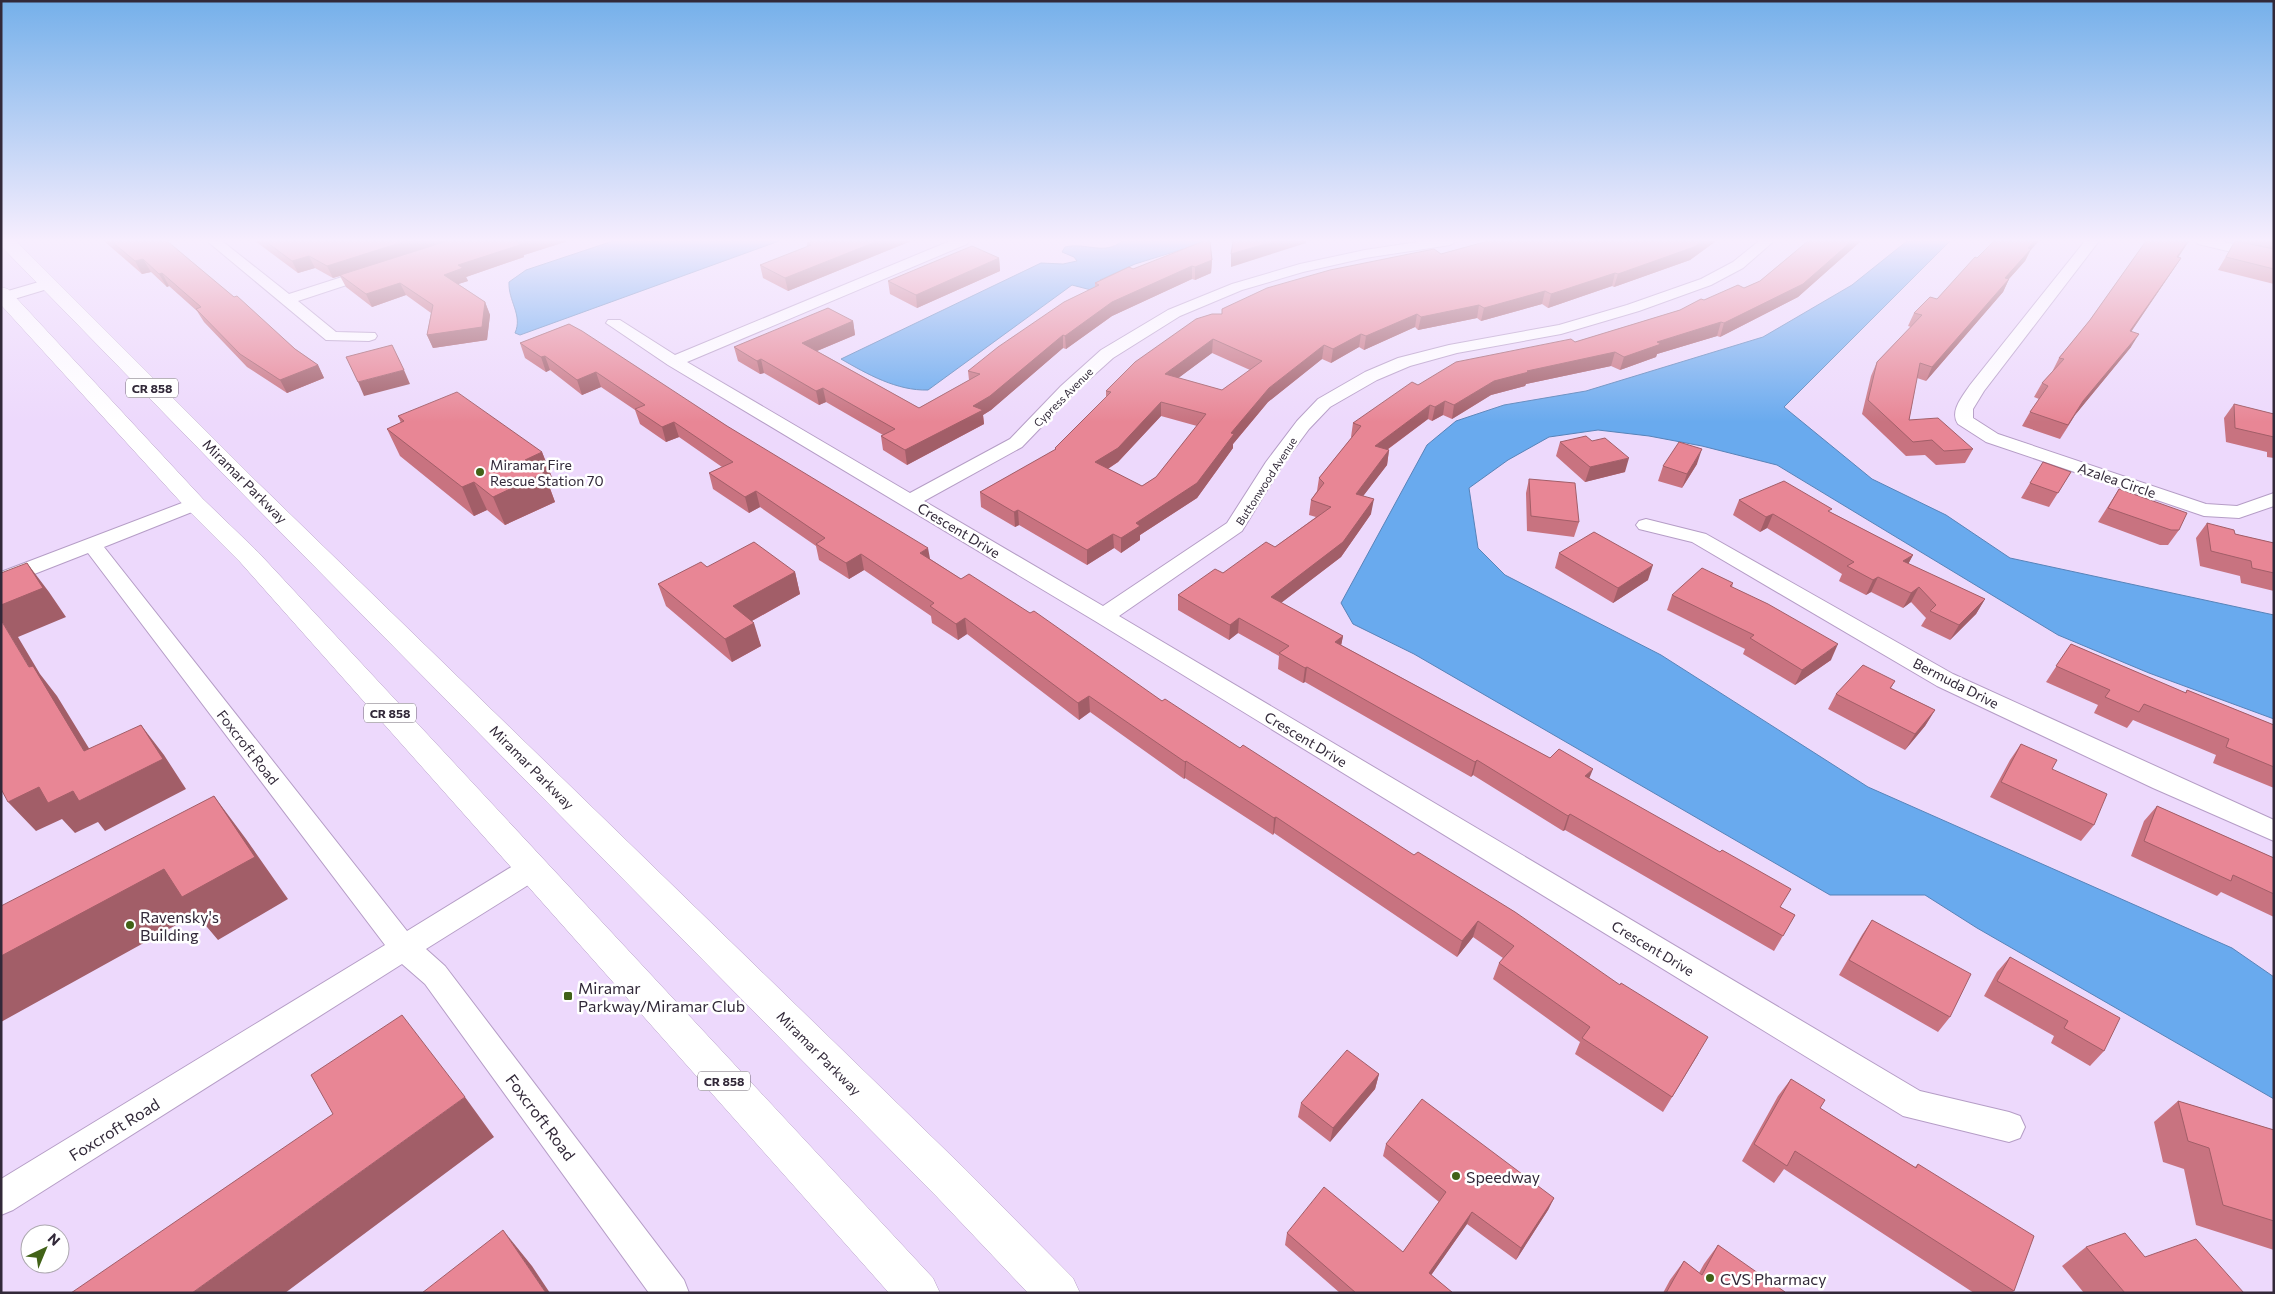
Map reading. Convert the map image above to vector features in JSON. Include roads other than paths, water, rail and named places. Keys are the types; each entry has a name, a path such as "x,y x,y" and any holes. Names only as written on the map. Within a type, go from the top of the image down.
{"main road":[{"name":"CR 858","path":"7,301 195,504 249,557 918,1293"},
{"name":"Miramar Parkway","path":"66,301 247,485 944,1176 1058,1293"}],"street":[{"path":"289,301 332,337 369,336"},
{"path":"674,361 817,301"},
{"name":"Cypress Avenue","path":"909,501 1016,443 1067,390 1107,354 1174,313 1202,301"},
{"name":"Buttonwood Avenue","path":"1103,616 1235,527 1275,462 1303,425 1324,403 1371,376 1404,362 1454,348 1561,329 1652,301"},
{"name":"Azalea Circle","path":"2045,301 1976,390 1964,409 1964,420 1992,438 2204,510 2239,512 2274,500"},
{"name":"Crescent Drive","path":"614,323 674,361 1103,616 1914,1105 2009,1127"},
{"path":"1,580 195,504"},
{"name":"Bermuda Drive","path":"1646,525 1699,538 1945,680 2274,831"},
{"name":"Foxcroft Road","path":"92,545 404,948 435,975 671,1293"},
{"name":"Foxcroft Road","path":"1,1198 531,869"}],"water":[{"path":"513,301 613,301 520,335 515,333 517,326"},
{"path":"961,301 1050,301 928,390 916,390 894,385 872,376 841,359"},
{"path":"1824,301 1890,301 1784,407 1872,479 1946,515 2010,558 2274,615 2274,719 2149,673 2058,635 1777,465 1702,446 1649,436 1598,430 1549,437 1508,460 1469,488 1478,548 1505,575 1661,655 1868,787 2232,948 2274,977 2274,1099 1977,928 1925,895 1830,895 1414,654 1353,624 1341,603 1427,445 1456,421 1504,405 1586,391 1763,337"}],"place":[{"name":"Miramar Fire Rescue Station 70","path":"480,472"},
{"name":"Ravensky's Building","path":"130,925"},
{"name":"Miramar Parkway/Miramar Club","path":"568,996"},
{"name":"Speedway","path":"1456,1176"},
{"name":"CVS Pharmacy","path":"1710,1278"}]}
